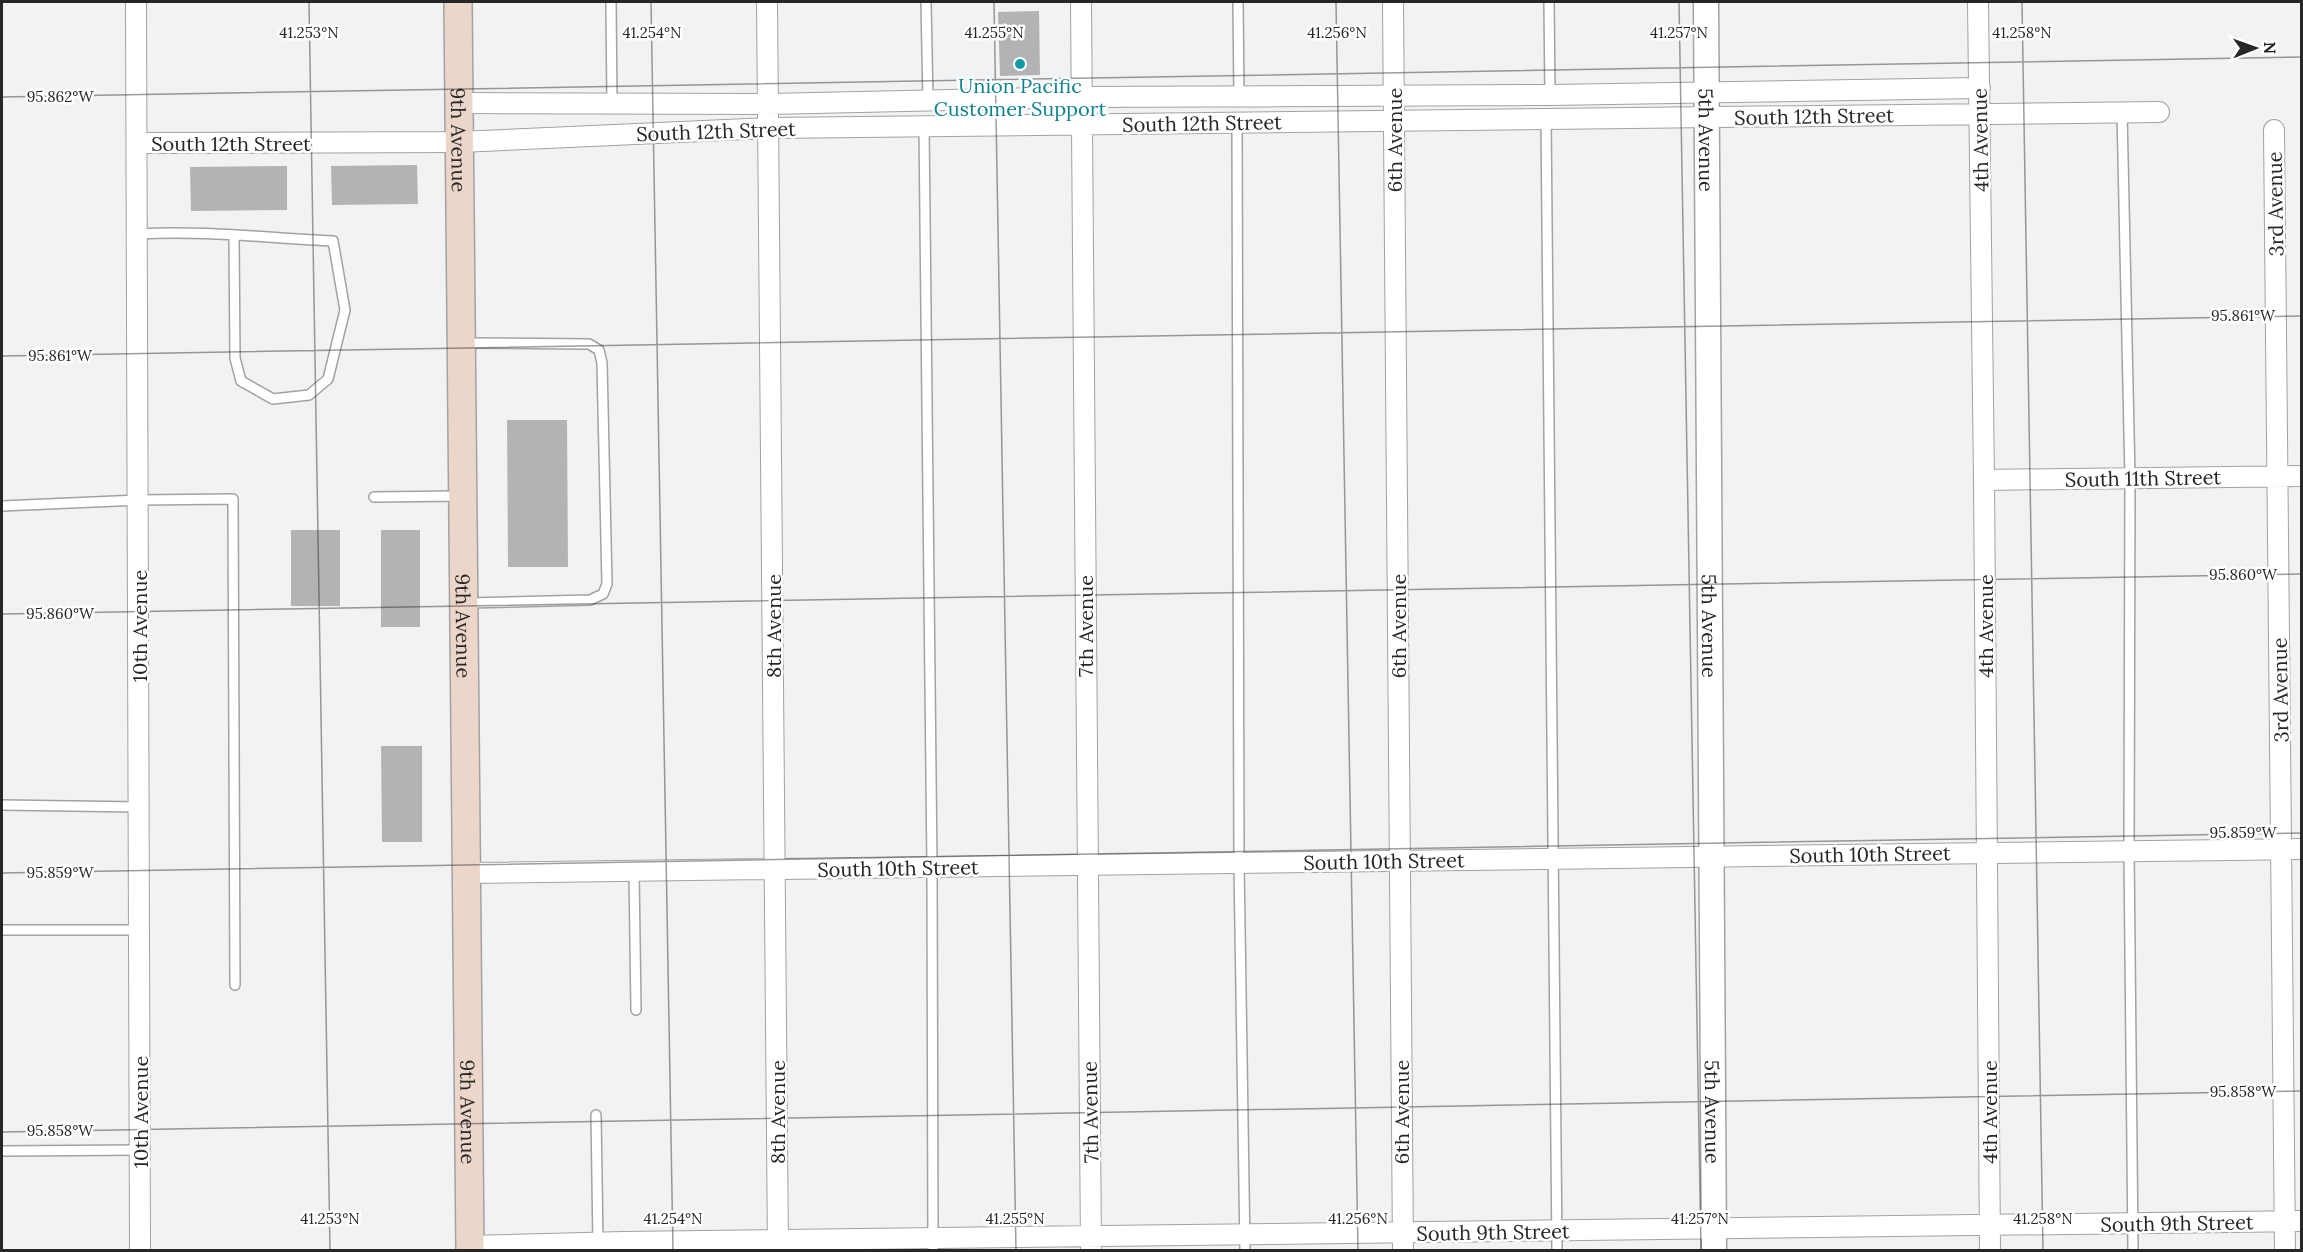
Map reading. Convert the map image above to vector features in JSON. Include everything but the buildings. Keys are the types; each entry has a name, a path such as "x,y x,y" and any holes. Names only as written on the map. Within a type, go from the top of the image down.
{"main road":[{"name":"9th Avenue","path":"458,2 470,1248"}],"street":[{"name":"10th Avenue","path":"136,2 140,1251"},
{"name":"8th Avenue","path":"767,2 770,128 778,1246"},
{"name":"7th Avenue","path":"1081,2 1091,1244"},
{"name":"6th Avenue","path":"1393,2 1403,1242"},
{"name":"5th Avenue","path":"1706,2 1714,1239"},
{"name":"4th Avenue","path":"1978,2 1990,1251"},
{"name":"South 12th Street","path":"1550,95 1980,88"},
{"path":"458,103 768,104 1239,96 1550,95"},
{"name":"South 12th Street","path":"137,143 460,142 770,128 2159,112"},
{"name":"3rd Avenue","path":"2274,130 2282,849 2293,1221 2285,1251"},
{"name":"South 11th Street","path":"1984,480 2301,476"},
{"name":"South 10th Street","path":"466,873 2301,849"},
{"name":"South 9th Street","path":"470,1248 598,1243 622,1246 778,1246 1714,1239 1989,1225 2293,1221"}],"lane":[{"path":"611,2 612,104"},
{"path":"926,2 928,100"},
{"path":"1238,2 1239,96"},
{"path":"1549,2 1550,95"},
{"path":"2122,112 2130,478 2129,851 2133,1251"},
{"path":"1546,119 1557,1241"},
{"path":"1238,123 1239,863 1245,1243"},
{"path":"924,126 932,867 933,1245"},
{"path":"138,234 167,232 333,241 345,310 328,380 309,395 273,399 241,381 235,358 234,236"},
{"path":"462,342 589,344 599,350 602,363 607,584 603,594 590,600 464,603"},
{"path":"374,497 463,496"},
{"path":"2,506 139,500 233,499 235,985"},
{"path":"2,806 139,807"},
{"path":"634,871 636,1010"},
{"path":"2,930 139,930"},
{"path":"596,1115 598,1243"},
{"path":"2,1151 140,1150"}],"place":[{"name":"Union Pacific Customer Support","path":"1020,64"}]}
